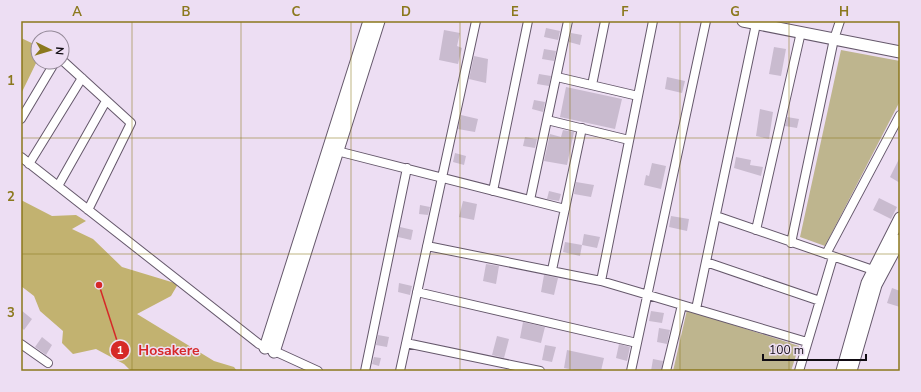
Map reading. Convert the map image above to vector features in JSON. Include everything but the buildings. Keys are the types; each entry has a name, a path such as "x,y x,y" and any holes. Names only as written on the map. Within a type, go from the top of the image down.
{"street":[{"path":"269,350 333,150 370,21"},
{"path":"333,150 379,21"},
{"path":"400,371 476,21"},
{"path":"493,191 528,21"},
{"path":"530,200 568,21"},
{"path":"592,85 605,21"},
{"path":"601,281 653,21"},
{"path":"632,371 706,21"},
{"path":"743,21 900,52"},
{"path":"791,242 834,39 840,21"},
{"path":"696,309 756,24"},
{"path":"756,230 801,32"},
{"path":"70,67 131,123 88,210"},
{"path":"21,119 50,70"},
{"path":"556,77 638,96"},
{"path":"29,164 82,78"},
{"path":"58,186 106,101"},
{"path":"799,371 820,301 829,256 900,115"},
{"path":"547,120 629,140"},
{"path":"552,270 582,128"},
{"path":"333,150 565,209"},
{"path":"21,157 269,350 318,371"},
{"path":"365,371 407,168"},
{"path":"716,216 873,270"},
{"path":"842,371 856,315 867,283 900,218"},
{"path":"851,371 876,285 896,257 900,240"},
{"path":"427,246 601,281 807,342"},
{"path":"706,262 820,301"},
{"path":"417,292 637,343"},
{"path":"666,371 682,305"},
{"path":"406,343 540,371"},
{"path":"21,344 48,363"}],"shaded area":[{"path":"21,38 30,42 30,70 33,70 21,94"},
{"path":"841,50 900,61 900,101 825,246 800,237"},
{"path":"21,200 52,216 76,215 86,221 72,229 93,239 122,267 178,284 171,296 137,314 214,361 234,367 237,371 131,371 124,364 96,349 73,354 62,343 63,331 40,311 34,296 21,286"},
{"path":"687,310 799,346 791,371 673,371"}],"place":[{"name":"Hosakere","path":"99,285"}]}
